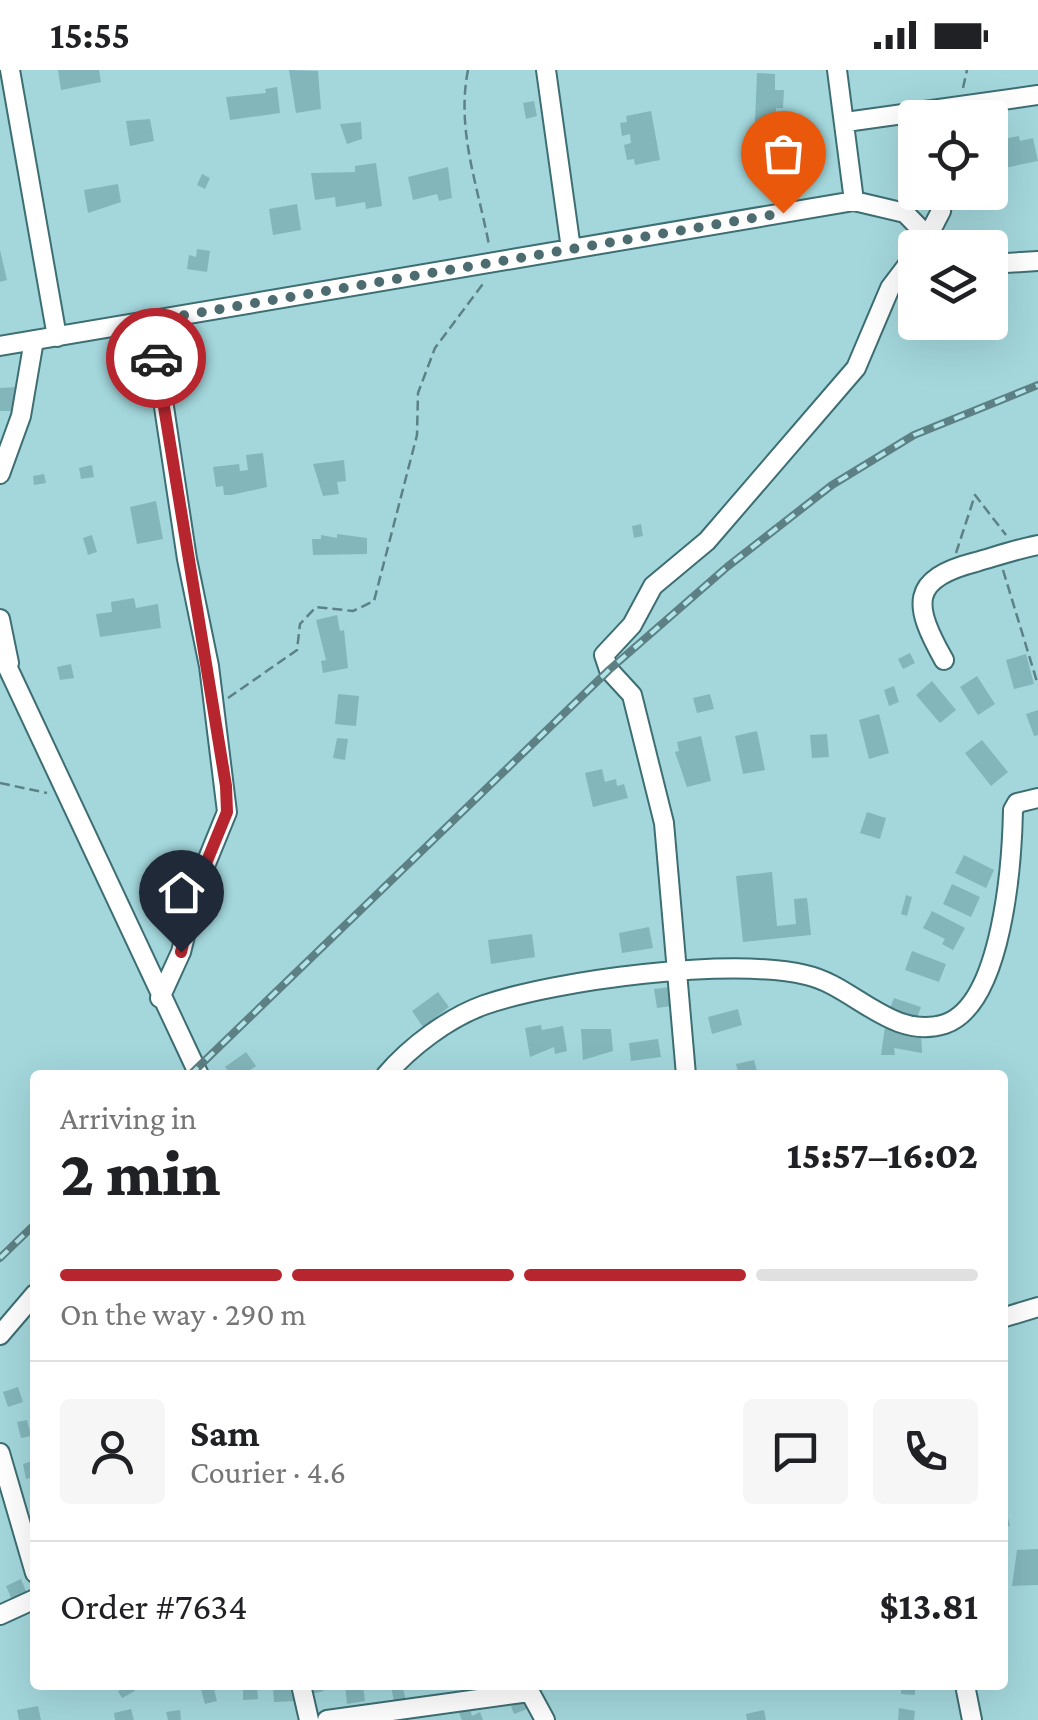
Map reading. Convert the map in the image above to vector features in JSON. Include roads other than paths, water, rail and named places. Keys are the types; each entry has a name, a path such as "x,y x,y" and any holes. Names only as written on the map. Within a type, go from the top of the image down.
{"street":[{"path":"10,70 57,337"},
{"path":"546,70 571,249"},
{"path":"837,70 854,201"},
{"path":"1008,102 1038,95"},
{"path":"846,122 898,118"},
{"path":"0,346 854,201 905,213 919,230"},
{"path":"1008,263 1038,261"},
{"path":"686,1070 664,824 639,714 632,696 605,665 604,655 632,625 653,586 707,542 856,368 898,277"},
{"path":"150,321 216,715 227,812 198,883 181,952 160,998"},
{"path":"0,474 20,416 34,340"},
{"path":"944,660 923,614 924,599 933,578 949,568 1038,545"},
{"path":"0,620 10,674"},
{"path":"0,650 196,1070"},
{"path":"391,1070 414,1047 480,1006 677,971 802,974 902,1022 928,1028 949,1023 978,994 1010,894 1013,810 1017,803 1038,798"},
{"path":"0,1335 30,1300"},
{"path":"1008,1316 1038,1307"},
{"path":"0,1454 30,1556"},
{"path":"0,1614 30,1601"},
{"path":"302,1690 309,1720"},
{"path":"327,1720 437,1712 520,1690"},
{"path":"529,1690 545,1720"},
{"path":"966,1690 972,1720"}],"railway":[{"path":"195,1070 609,670 727,567 832,485 914,435 1038,385"},
{"path":"0,1258 30,1229"}]}
